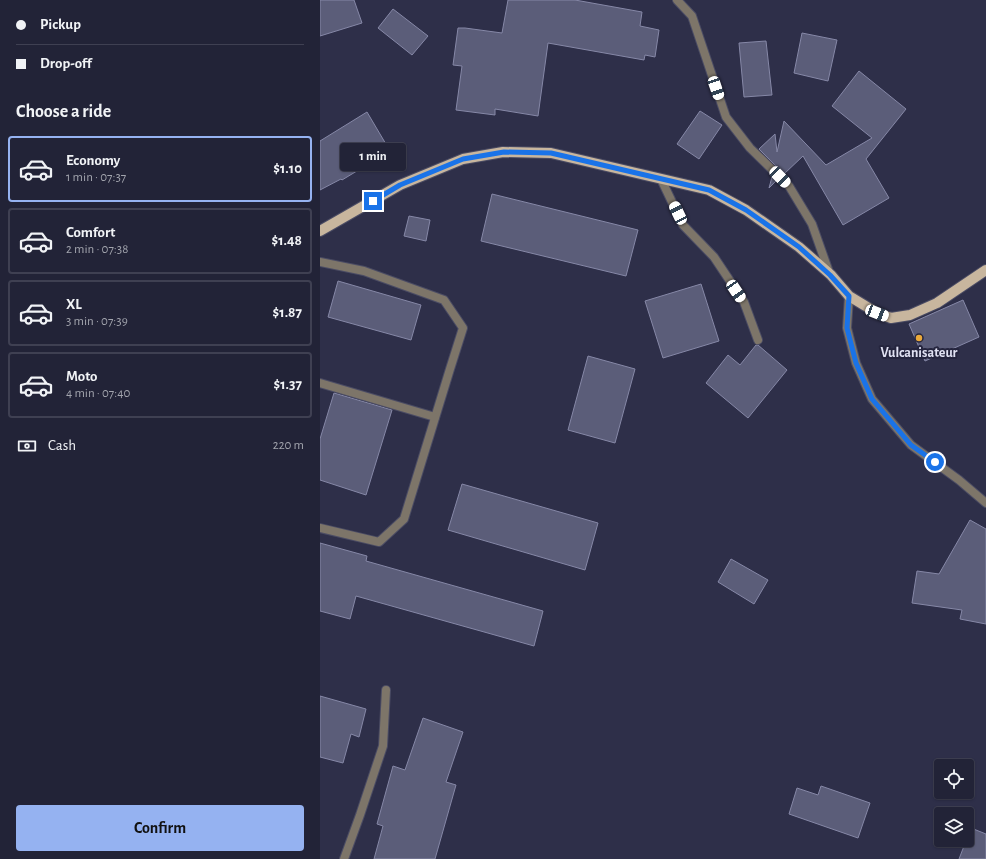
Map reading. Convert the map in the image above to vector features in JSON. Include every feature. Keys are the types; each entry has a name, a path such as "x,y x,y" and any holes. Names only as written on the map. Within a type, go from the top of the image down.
{"main road":[{"path":"320,231 400,185 463,159 504,152 551,153 709,190 746,210 799,247 830,275 849,296 877,313 892,318 910,315 937,303 986,270"}],"street":[{"path":"677,0 692,16 726,117 750,148 789,186 812,224 830,275"},
{"path":"661,179 683,225 714,257 744,302 758,340"},
{"path":"320,262 364,271 444,300 463,328 404,519 379,542 320,528"},
{"path":"849,296 847,328 856,363 872,399 911,445 986,502"},
{"path":"320,383 435,417"},
{"path":"344,859 383,746 386,690"}],"building":[{"path":"320,0 354,0 362,23 320,36"},
{"path":"508,0 575,0 642,12 640,26 659,30 655,57 645,55 644,60 548,43 538,116 495,109 495,115 456,110 462,66 453,65 458,28 502,33"},
{"path":"393,9 428,36 412,55 378,28"},
{"path":"802,33 837,40 828,81 794,73"},
{"path":"766,41 772,95 744,97 739,43"},
{"path":"859,71 906,109 866,159 889,198 843,225 803,156 784,174 759,149 775,134 777,152 784,121 826,165 872,138 832,106"},
{"path":"700,111 722,125 699,159 677,144"},
{"path":"367,112 390,151 342,180 341,179 320,190 320,141"},
{"path":"772,177 776,181 769,188"},
{"path":"492,194 638,230 626,276 481,241"},
{"path":"409,216 430,220 426,241 404,236"},
{"path":"338,281 421,305 411,340 328,317"},
{"path":"701,284 719,341 663,358 645,301"},
{"path":"963,300 979,337 925,361 909,324"},
{"path":"756,345 758,345 787,370 748,418 706,383 728,355 740,365"},
{"path":"588,356 635,369 615,443 568,430"},
{"path":"334,393 392,410 366,495 320,480 320,439"},
{"path":"462,484 598,523 585,570 448,530"},
{"path":"970,520 986,529 986,624 960,619 962,610 912,603 917,571 939,574"},
{"path":"320,543 367,556 366,561 543,611 534,646 356,596 350,619 320,611"},
{"path":"731,559 768,580 754,604 718,582"},
{"path":"320,696 366,709 359,737 351,734 343,763 320,757"},
{"path":"423,718 463,732 446,782 456,785 435,859 374,859 383,826 377,824 393,766 405,770"},
{"path":"821,786 870,803 858,838 789,814 797,788 818,795"},
{"path":"974,829 986,834 986,859 959,859 964,847 974,847"}],"place":[{"name":"Vulcanisateur","path":"919,338"}],"route":[{"path":"373,201 400,185 463,159 504,152 551,153 709,190 746,210 799,247 830,275 849,296 847,328 856,363 872,399 911,445 935,462"}]}
